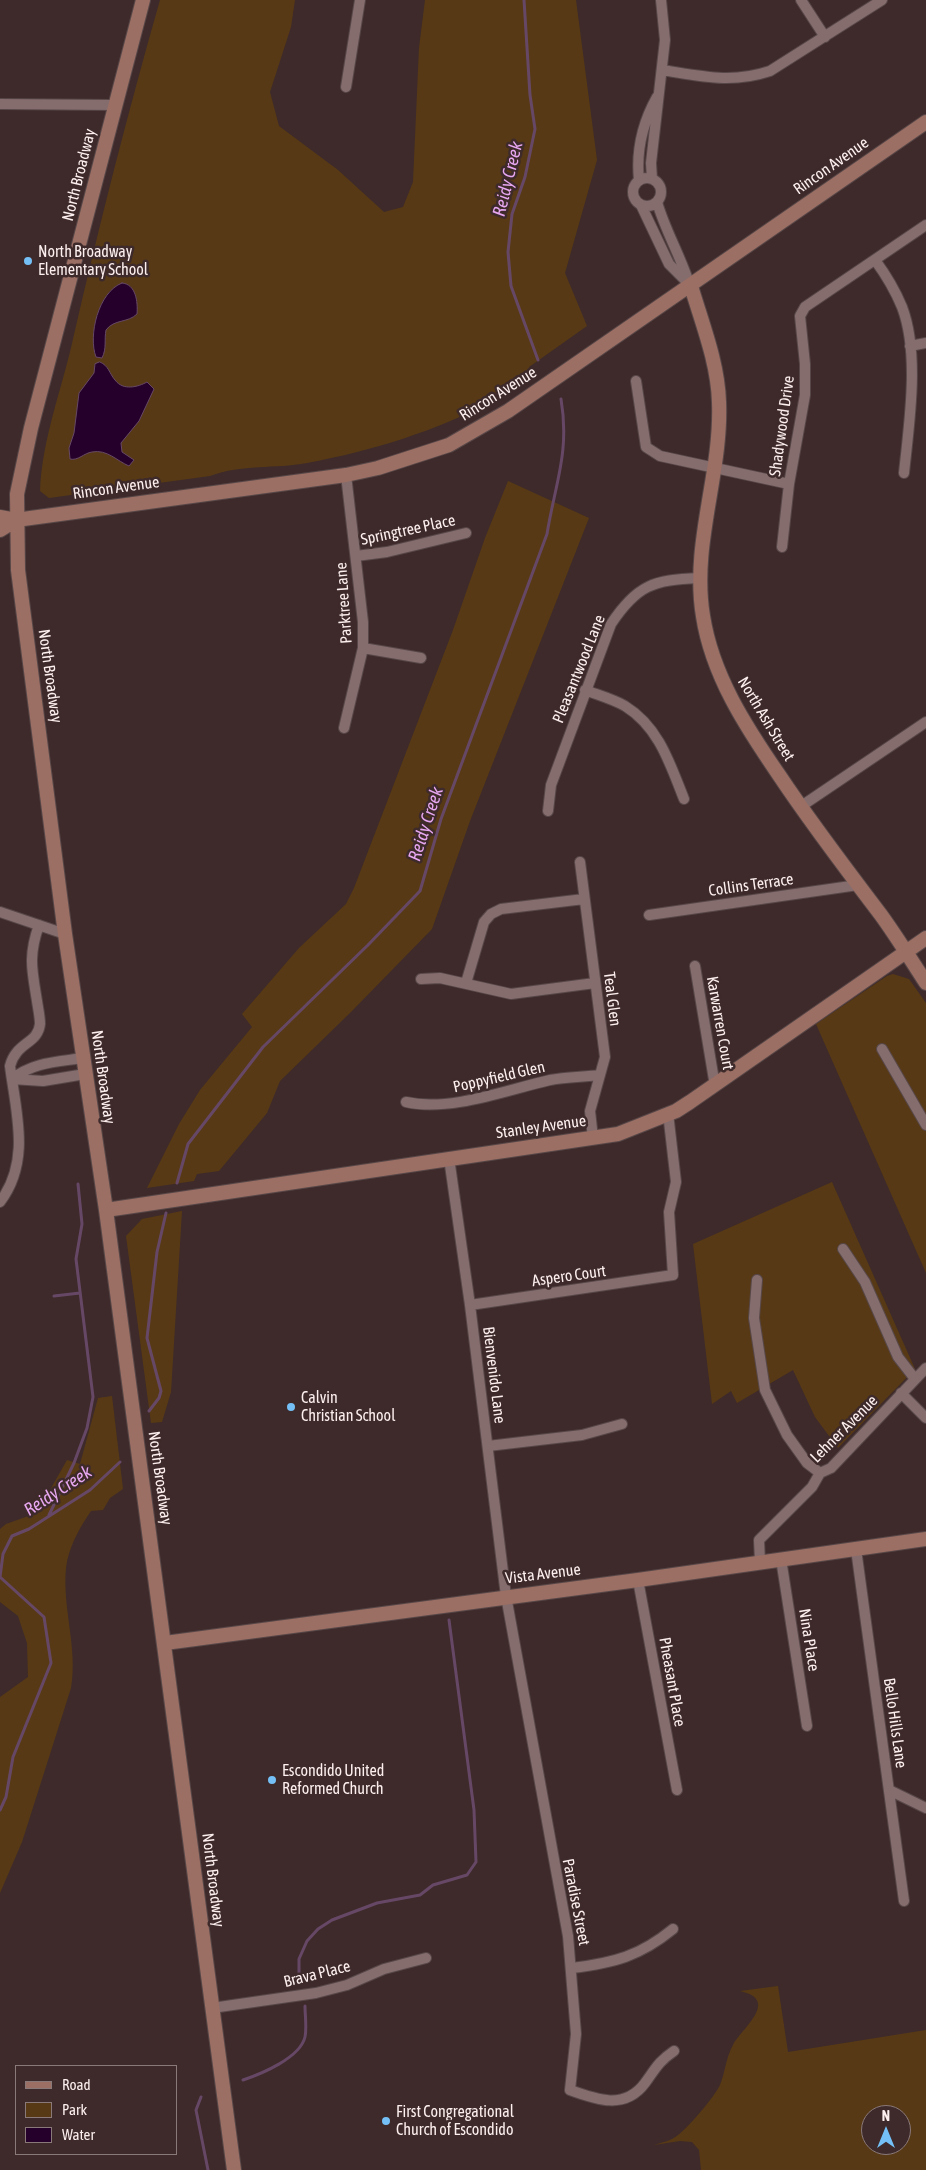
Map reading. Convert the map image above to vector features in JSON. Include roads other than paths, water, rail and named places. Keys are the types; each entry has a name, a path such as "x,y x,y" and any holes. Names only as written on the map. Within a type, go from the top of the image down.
{"main road":[{"name":"North Broadway","path":"143,0 31,428 17,494 18,570 65,934 106,1210 165,1643 234,2170"},
{"name":"Rincon Avenue","path":"16,520 346,475 387,465 450,445 508,411 926,122"},
{"name":"North Ash Street","path":"691,286 711,355 719,401 717,448 699,562 702,616 709,643 721,677 741,718 800,807 906,952 926,983"},
{"path":"0,517 16,520"},
{"path":"0,530 16,520"},
{"name":"Stanley Avenue","path":"106,1210 319,1180 449,1158 618,1134 676,1110 715,1086 926,938"},
{"name":"Vista Avenue","path":"165,1643 506,1596 638,1580 926,1539"}],"street":[{"path":"346,87 360,0"},
{"path":"639,180 644,125 657,96 662,70 665,40 661,0"},
{"path":"800,0 825,37"},
{"path":"662,70 713,78 749,78 770,71 882,0"},
{"path":"657,96 658,119 651,163 652,179 661,189 657,202 662,221 681,259 691,286"},
{"path":"0,104 114,105"},
{"path":"652,179 645,178 639,180 633,187 633,195 641,205 669,264 691,286"},
{"path":"641,205 649,206 657,202"},
{"name":"Shadywood Drive","path":"782,547 789,484 805,395 805,364 800,316 805,307 926,225"},
{"path":"876,260 890,281 902,308 910,346 912,397 904,473"},
{"path":"910,346 926,344"},
{"path":"636,381 646,447 660,456 789,484"},
{"name":"Parktree Lane","path":"344,728 363,648 363,622 346,475"},
{"name":"Springtree Place","path":"356,556 387,552 466,533"},
{"name":"Pleasantwood Lane","path":"548,811 551,785 611,624 626,602 649,586 673,579 699,578"},
{"path":"363,648 421,658"},
{"path":"585,690 623,705 652,730 660,742 684,799"},
{"path":"800,807 926,722"},
{"name":"Teal Glen","path":"580,862 604,1057 590,1111 593,1138"},
{"name":"Collins Terrace","path":"649,915 858,885"},
{"path":"466,983 484,922 491,914 501,909 584,899"},
{"path":"0,912 65,934"},
{"path":"0,1202 14,1180 20,1153 10,1066 12,1056 18,1048 34,1038 40,1024 30,955 39,925"},
{"name":"Karwarren Court","path":"695,966 715,1086"},
{"path":"421,980 440,978 511,994 595,983"},
{"path":"882,1049 926,1125"},
{"path":"12,1080 24,1070 42,1063 83,1058"},
{"path":"12,1080 43,1081 85,1074"},
{"name":"Poppyfield Glen","path":"406,1102 424,1106 443,1105 553,1080 600,1075"},
{"name":"Aspero Court","path":"470,1305 673,1275 669,1212 676,1182 668,1113"},
{"name":"Bienvenido Lane","path":"449,1158 470,1305 506,1596"},
{"path":"843,1249 865,1282 898,1357 915,1380"},
{"path":"757,1280 754,1318 765,1390 787,1434 807,1463 820,1473"},
{"name":"Lehner Avenue","path":"760,1562 759,1540 812,1487 820,1473 831,1468 926,1368"},
{"path":"901,1394 926,1418"},
{"path":"488,1446 582,1436 622,1424"},
{"name":"Bello Hills Lane","path":"856,1548 904,1901"},
{"name":"Nina Place","path":"781,1559 807,1726"},
{"name":"Pheasant Place","path":"638,1580 677,1790"},
{"name":"Paradise Street","path":"506,1596 572,1968 576,2034 570,2090 594,2099 610,2102 623,2100 636,2094 658,2062 674,2051"},
{"path":"889,1790 926,1808"},
{"path":"572,1968 602,1964 626,1958 652,1945 673,1929"},
{"name":"Brava Place","path":"212,2008 316,1993 347,1985 384,1969 426,1958"}],"water":[{"path":"122,283 127,284 135,294 137,314 129,319 113,324 106,330 102,358 96,357 93,338 97,316 107,295"},
{"path":"100,362 122,386 135,386 147,382 154,389 139,421 121,443 122,452 134,460 129,466 102,452 89,453 76,459 70,459 69,448 74,433 79,393 94,373 95,364"}],"waterway":[{"name":"Reidy Creek","path":"524,0 530,95 535,129 525,177 512,214 508,252 511,286 538,360"},
{"name":"Reidy Creek","path":"177,1183 188,1144 263,1047 368,945 420,891 441,819 547,534 563,452 564,435 561,399"},
{"path":"49,1515 74,1463 87,1428 93,1397 76,1259 82,1224 78,1184"},
{"name":"Reidy Creek","path":"149,1411 159,1398 161,1391 147,1338 157,1252 166,1213"},
{"path":"54,1296 80,1293"},
{"name":"Reidy Creek","path":"0,1810 6,1797 13,1757 51,1663 44,1617 0,1577 3,1554 12,1536 29,1529 90,1490 120,1462"},
{"path":"299,1983 299,1959 307,1941 318,1929 332,1920 377,1903 420,1895 433,1885 467,1875 476,1862 474,1810 449,1620"},
{"path":"243,2080 279,2064 296,2052 302,2045 306,2026 305,2006"},
{"path":"201,2097 196,2110 208,2170"}],"place":[{"name":"North Broadway Elementary School","path":"28,261"},
{"name":"Calvin Christian School","path":"291,1407"},
{"name":"Escondido United Reformed Church","path":"272,1780"},
{"name":"First Congregational Church of Escondido","path":"386,2121"}]}
